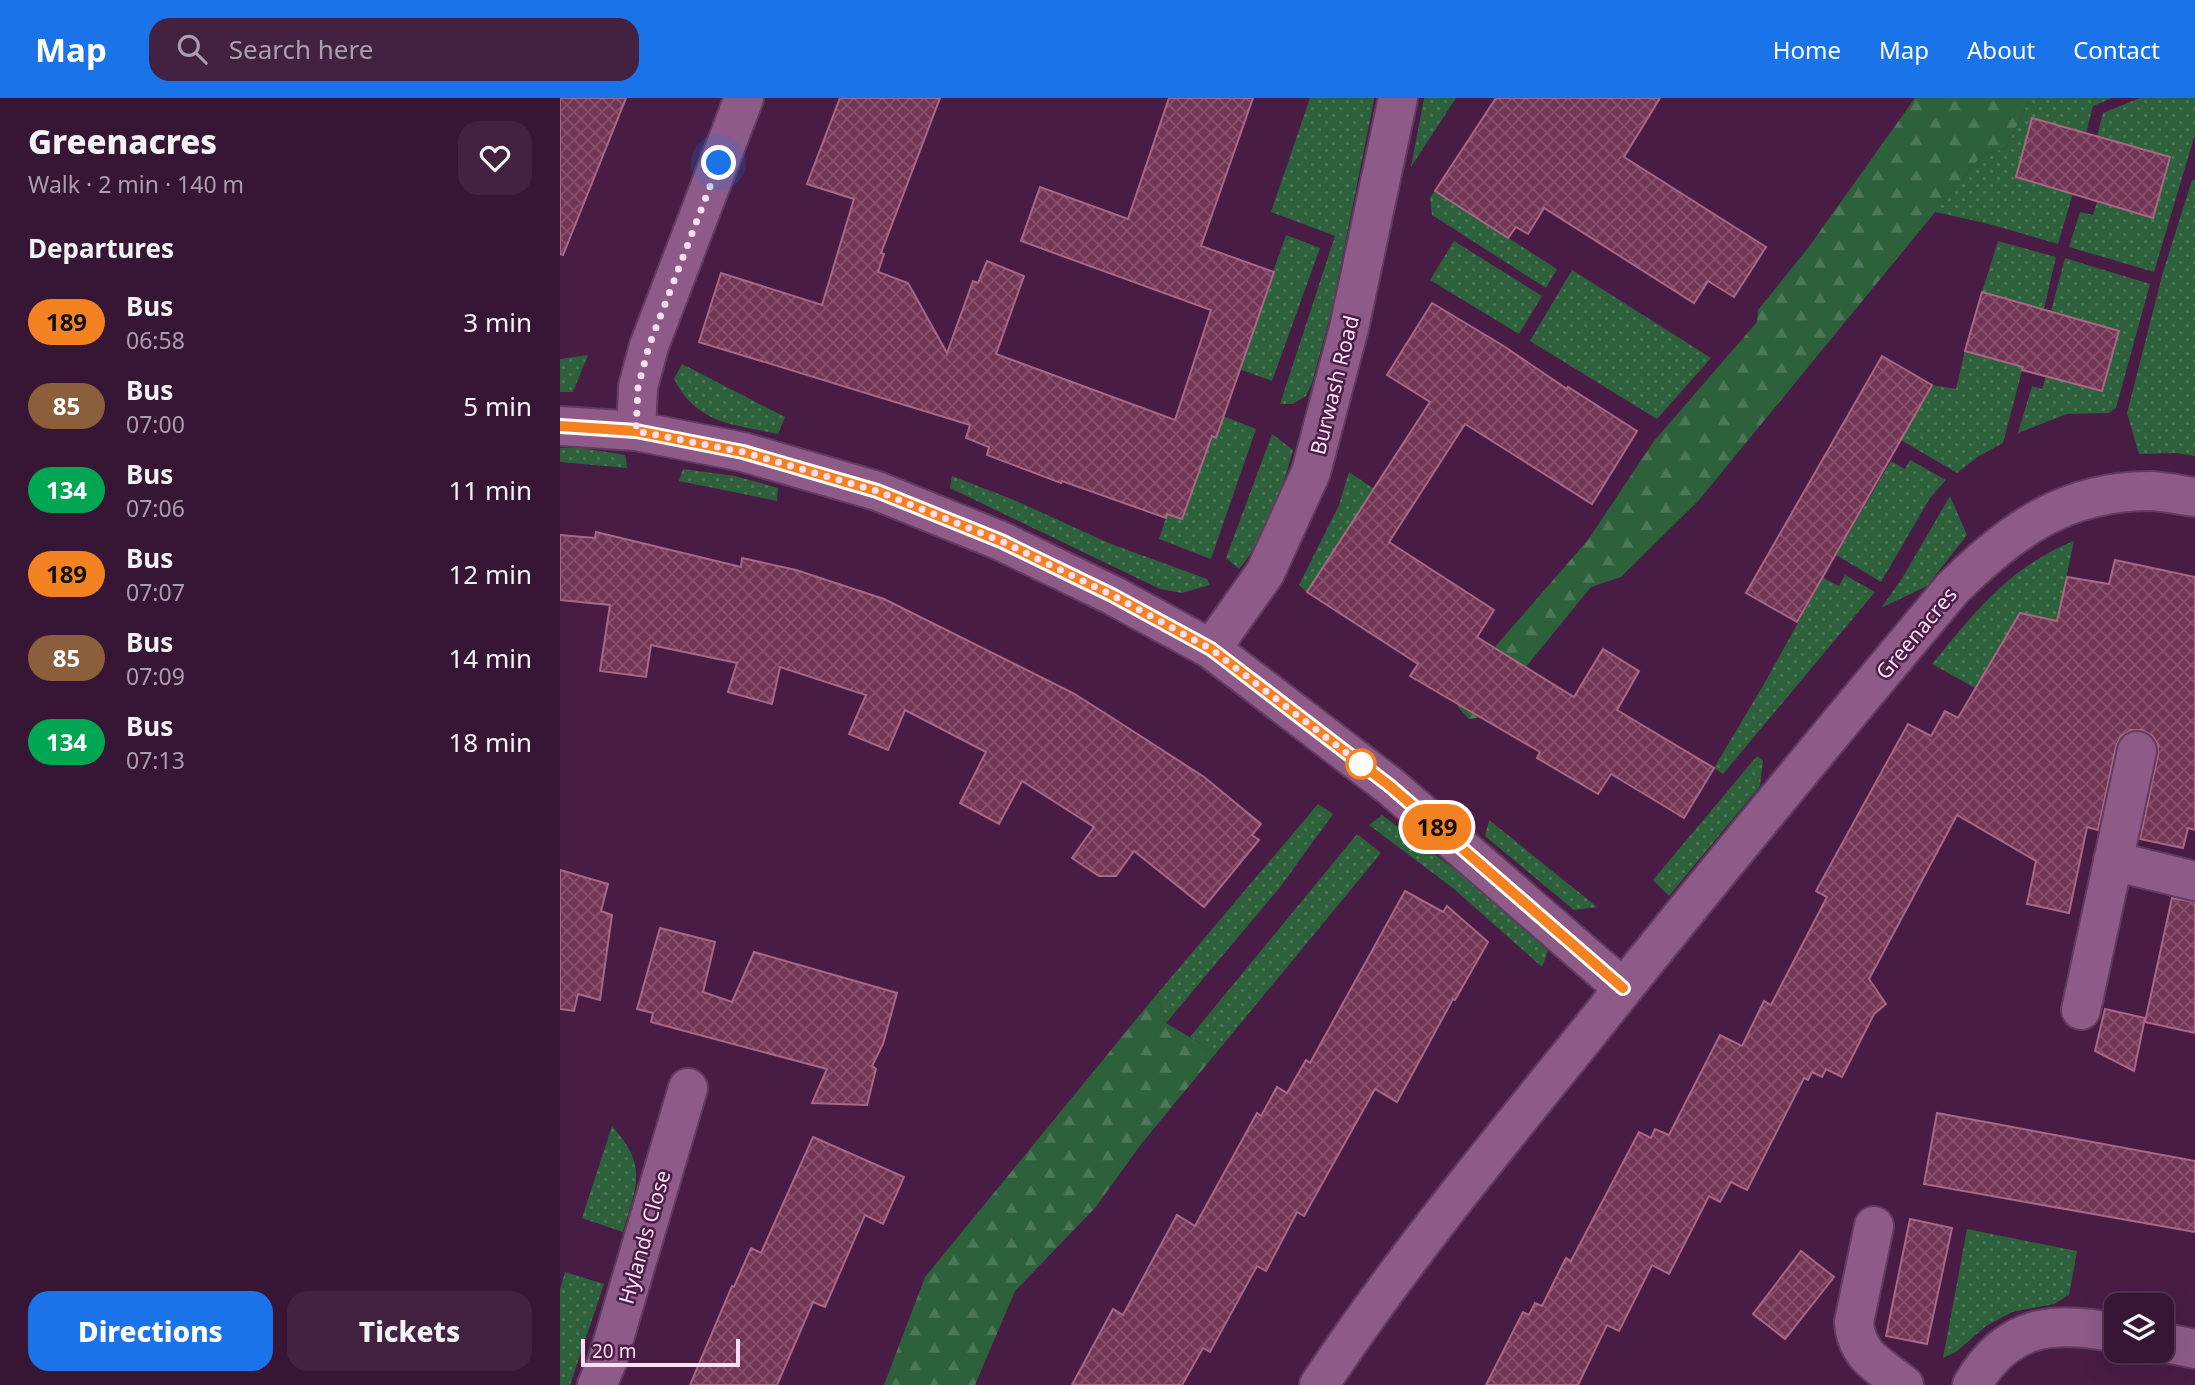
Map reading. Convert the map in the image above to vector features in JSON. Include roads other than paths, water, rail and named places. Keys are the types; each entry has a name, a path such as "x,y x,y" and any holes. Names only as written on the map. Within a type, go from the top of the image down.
{"street":[{"path":"636,431 638,387 649,346 744,98"},
{"name":"Burwash Road","path":"1211,649 1265,573 1311,472 1349,328 1398,98"},
{"path":"560,426 636,431 743,452 877,491 1001,541 1112,595 1211,649 1390,786 1623,988"},
{"name":"Greenacres","path":"1319,1385 1366,1316 1455,1197 1623,988 1952,589 2010,536 2045,514 2082,500 2118,493 2155,491 2195,497"},
{"path":"2081,1010 2137,751"},
{"path":"2113,861 2189,880"},
{"name":"Hylands Close","path":"597,1385 607,1362 688,1088"},
{"path":"1874,1226 1854,1322 1855,1338 1862,1352 1904,1385"},
{"path":"1972,1385 1995,1353 2017,1337 2056,1326 2104,1332"},
{"path":"2174,1345 2195,1349"}]}
